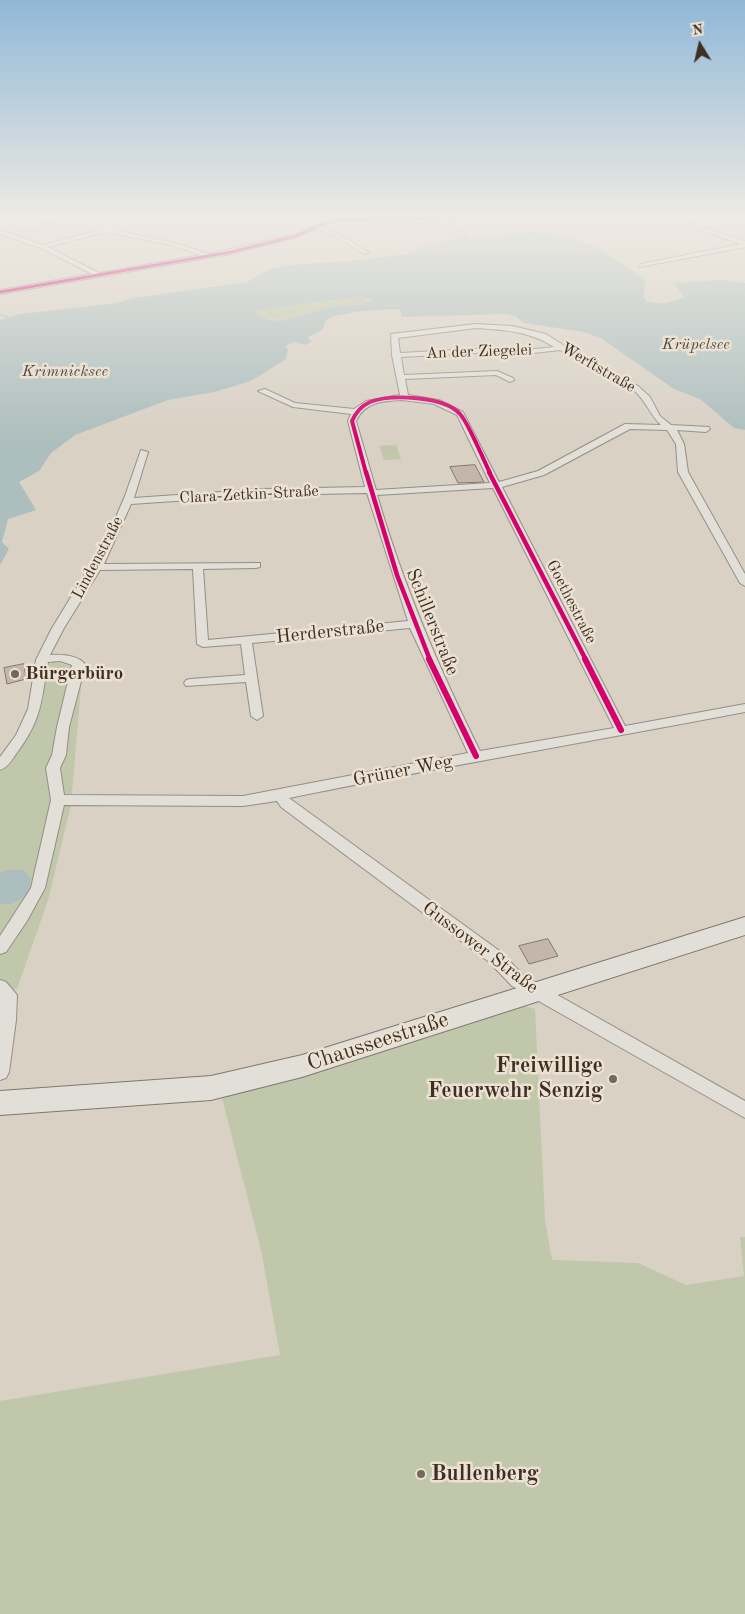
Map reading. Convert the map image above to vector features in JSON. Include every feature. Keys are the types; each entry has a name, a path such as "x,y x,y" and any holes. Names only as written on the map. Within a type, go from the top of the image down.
{"main road":[{"name":"Chausseestraße","path":"0,1103 212,1088 302,1066 534,991 745,926"}],"street":[{"name":"Werftstraße","path":"396,355 394,336 452,329 505,326 543,336 582,361 635,388 647,399 656,417 675,433 680,444 683,472 745,583"},
{"name":"An der Ziegelei","path":"396,355 495,350 525,352 562,348"},
{"path":"396,355 402,377 404,397"},
{"path":"402,377 498,373 510,380"},
{"path":"262,391 293,405 356,412"},
{"name":"Goethestraße","path":"356,412 374,402 404,397 438,401 457,411 498,485 599,690 621,730"},
{"name":"Schillerstraße","path":"356,412 352,421 372,492 414,624 434,672 476,756"},
{"path":"498,485 541,473 628,426 706,429"},
{"name":"Lindenstraße","path":"0,766 28,728 36,702 42,660 48,646 96,567 127,501 144,452"},
{"name":"Clara-Zetkin-Straße","path":"127,501 263,492 372,492 498,485"},
{"path":"96,567 256,565"},
{"name":"Herderstraße","path":"198,567 203,644 414,624"},
{"name":"Herderstraße","path":"246,640 258,716"},
{"path":"0,948 22,917 38,888 58,800 53,768 59,755 78,670 78,663 69,658 56,657 42,660"},
{"path":"190,683 252,678"},
{"name":"Grüner Weg","path":"58,800 242,801 281,796 476,756 542,746 745,708"},
{"name":"Gussower Straße","path":"281,796 286,804 495,957 518,981 745,1110"},
{"path":"0,987 9,995 8,1020 0,1072"}],"green space":[{"path":"358,297 372,299 364,303 317,311 288,320 265,319 256,316 257,310"},
{"path":"396,445 401,459 384,460 379,446"},
{"path":"51,661 74,667 82,674 71,805 48,900 17,989 0,991 0,772 30,729"},
{"path":"517,1004 535,1009 545,1220 552,1260 638,1263 686,1285 744,1276 740,1237 745,1237 745,1614 0,1614 0,1401 280,1355 261,1250 221,1094"}],"water":[{"name":"Krimnicksee","path":"188,290 644,290 646,301 665,303 684,297 679,290 745,290 745,430 734,428 700,399 674,389 602,339 584,332 524,323 516,316 505,314 402,317 400,310 396,309 361,311 334,316 326,320 323,329 307,338 312,341 306,345 294,342 286,346 288,350 286,359 251,381 214,392 168,400 75,435 51,453 39,471 19,482 36,510 8,519 2,542 9,549 0,565 0,320 20,314 117,303 133,298","holes":["358,297 372,299 358,305 331,307 284,320 265,319 256,315 257,310"]},
{"path":"8,870 24,870 31,879 28,895 11,904 0,904 0,873"}],"building":[{"path":"475,465 484,482 458,483 450,467"},
{"name":"Bürgerbüro","path":"24,664 26,679 7,684 4,668"},
{"path":"548,939 558,956 529,964 519,946"}],"waterway":[{"path":"0,314 7,317"}],"cycle path":[{"path":"0,292 10,290"},
{"path":"476,756 422,642 380,524 352,421 358,410 369,402 384,398 420,399 450,407 460,414 621,730"}],"place":[{"name":"Bürgerbüro","path":"15,674"},
{"name":"Freiwillige Feuerwehr Senzig","path":"613,1079"},
{"name":"Bullenberg","path":"421,1474"}],"water label":[{"name":"Krüpelsee","path":"696,345"}]}
